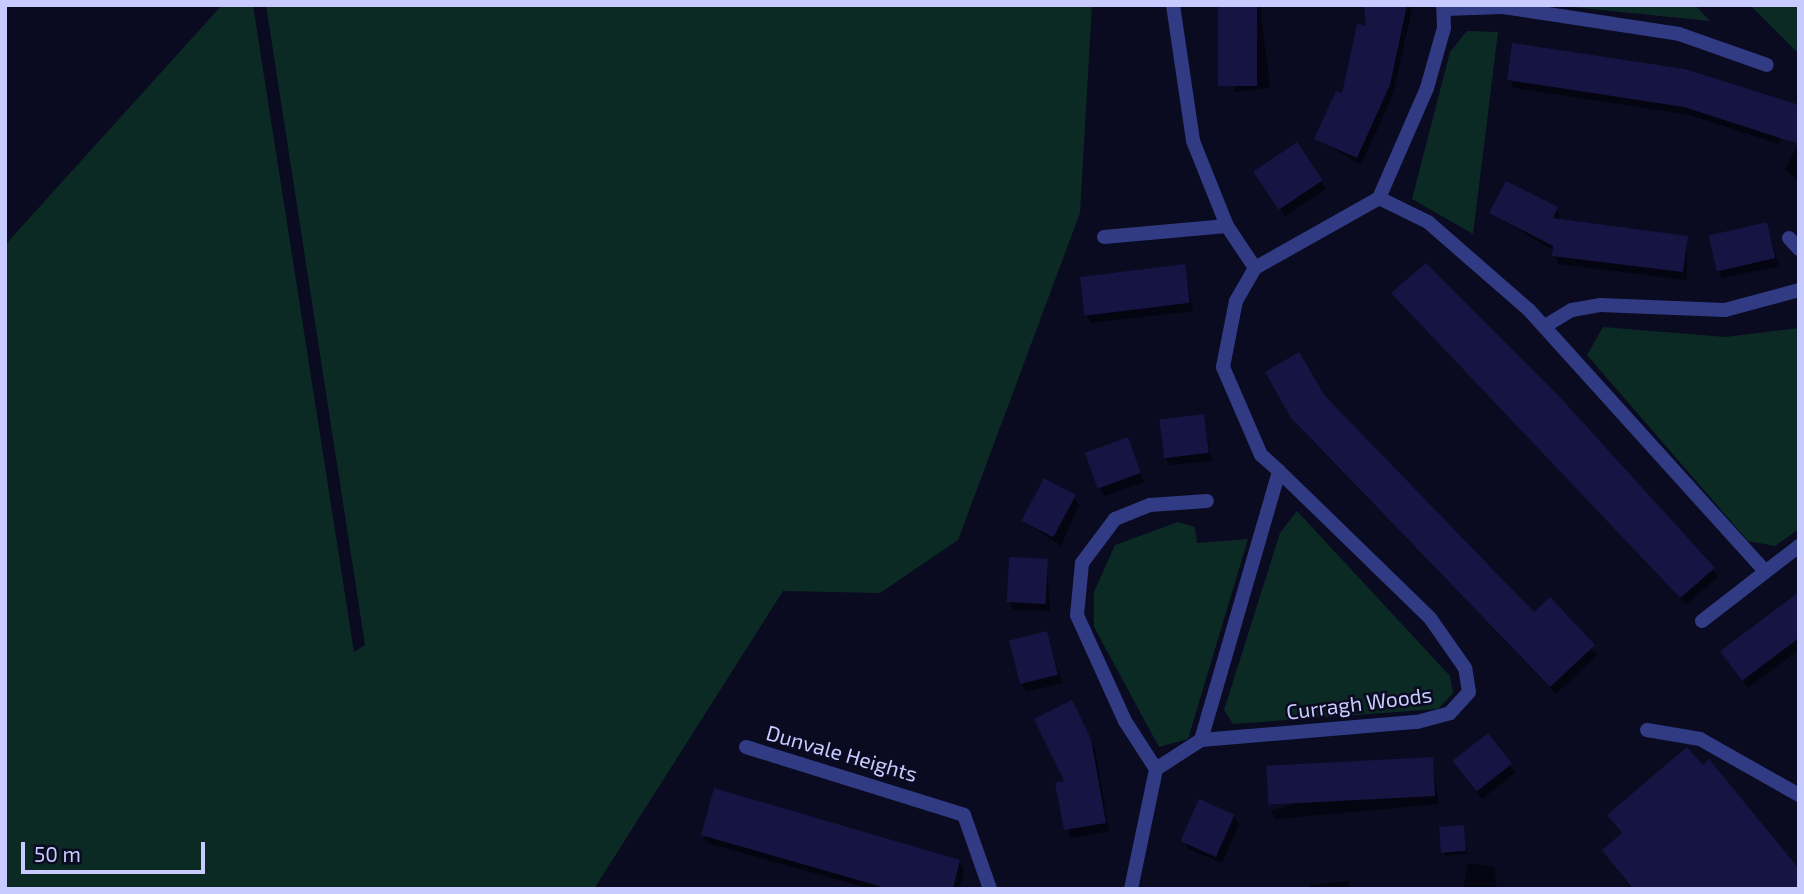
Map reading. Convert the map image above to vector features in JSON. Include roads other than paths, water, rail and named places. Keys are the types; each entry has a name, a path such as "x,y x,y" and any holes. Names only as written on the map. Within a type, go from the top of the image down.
{"street":[{"path":"1173,5 1192,141 1227,226 1255,268 1379,198 1427,88 1443,7 1503,7 1679,34 1767,65"},
{"path":"1379,198 1428,222 1545,326 1765,571"},
{"path":"1104,237 1227,226"},
{"name":"Curragh Woods","path":"1156,769 1201,740 1417,722 1450,713 1469,692 1465,668 1430,618 1261,456 1223,367 1236,301 1255,268"},
{"path":"1545,326 1572,310 1600,305 1725,310 1799,290"},
{"path":"1201,740 1279,471"},
{"path":"1130,889 1156,769 1108,688 1077,615 1082,563 1115,519 1150,505 1207,501"},
{"path":"1702,621 1799,546"},
{"path":"1647,730 1700,739 1799,795"},
{"name":"Dunvale Heights","path":"746,747 926,800 964,815 990,889"}]}
